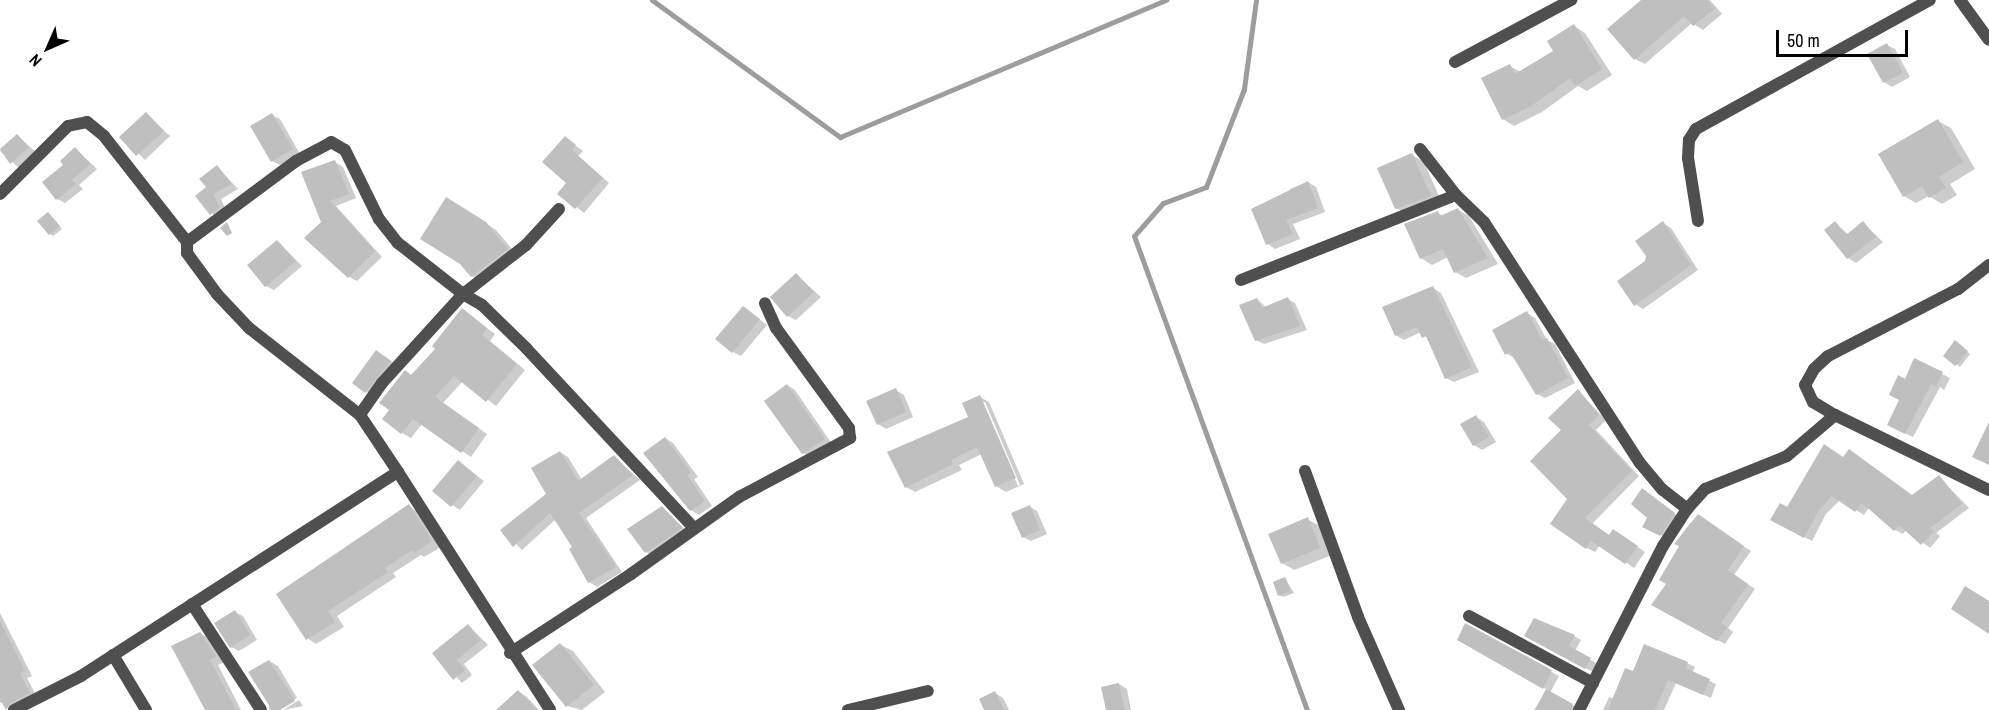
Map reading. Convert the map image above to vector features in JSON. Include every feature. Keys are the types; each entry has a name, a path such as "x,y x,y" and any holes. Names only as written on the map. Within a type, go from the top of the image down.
{"street":[{"path":"1455,62 1571,0"},
{"path":"1698,221 1688,158 1689,140 1696,129 1930,0"},
{"path":"1960,0 1989,40"},
{"path":"0,194 68,126 87,122 104,136 187,242 187,253 217,294 249,328 360,415 510,653 550,710"},
{"path":"187,242 296,161 336,143 352,161 379,219 398,243 463,294 482,305 526,348 694,528"},
{"path":"1420,148 1456,195 1484,222 1640,463 1663,490 1688,509"},
{"path":"1241,280 1456,195"},
{"path":"360,415 382,383 463,294 526,245 560,209"},
{"path":"1988,488 1835,415 1807,394 1805,385 1814,369 1828,356 1958,289 1989,265"},
{"path":"510,653 631,574 739,497 852,434 776,328 765,303"},
{"path":"1579,710 1663,546 1688,509 1705,489 1787,456 1835,415"},
{"path":"1305,471 1358,617 1399,710"},
{"path":"14,710 113,655 398,472"},
{"path":"192,604 261,710"},
{"path":"1469,616 1593,683"},
{"path":"113,655 146,710"},
{"path":"848,710 927,691"}],"building":[{"path":"1641,0 1707,0 1714,9 1693,26 1684,16 1634,60 1607,29"},
{"path":"1574,24 1602,69 1575,86 1570,78 1531,106 1502,120 1481,78 1510,64 1515,74 1553,51 1547,41"},
{"path":"1887,43 1903,73 1883,83 1867,54"},
{"path":"146,112 164,131 136,156 119,137"},
{"path":"272,113 293,149 271,162 250,126"},
{"path":"1938,119 1963,162 1939,177 1946,188 1929,198 1922,186 1903,197 1878,154"},
{"path":"17,134 29,147 10,164 0,149"},
{"path":"565,136 576,145 572,150 603,178 575,209 557,194 566,183 542,162"},
{"path":"75,147 90,164 72,180 76,184 56,200 42,182 63,165 60,161"},
{"path":"1412,153 1431,196 1395,209 1377,168"},
{"path":"335,160 349,194 330,201 375,251 348,278 304,238 321,222 301,172"},
{"path":"217,165 232,184 213,194 220,207 210,215 195,196 206,187 199,179"},
{"path":"1308,181 1318,208 1286,220 1293,234 1266,245 1251,209"},
{"path":"446,197 486,222 508,249 471,277 460,264 420,239"},
{"path":"1458,208 1488,258 1454,273 1443,249 1420,259 1404,224 1438,211 1440,216"},
{"path":"48,212 60,226 49,235 37,221"},
{"path":"1663,221 1691,265 1634,306 1617,281 1645,261 1646,256 1635,241"},
{"path":"1835,221 1846,235 1863,221 1876,237 1847,259 1824,230"},
{"path":"227,222 232,233 227,236 220,228"},
{"path":"277,240 296,261 265,287 247,265"},
{"path":"796,273 814,292 787,317 770,297"},
{"path":"1433,286 1472,367 1445,379 1426,336 1422,338 1417,327 1395,336 1382,307"},
{"path":"1288,297 1300,326 1255,341 1239,305 1257,298 1262,308"},
{"path":"743,306 760,319 732,353 715,339"},
{"path":"462,308 487,328 482,335 517,364 486,402 454,376 435,397 479,428 461,453 413,419 401,434 382,419 389,410 379,403 405,370 411,375 435,349 432,346"},
{"path":"1527,311 1542,340 1547,338 1568,378 1536,395 1510,352 1505,355 1492,330"},
{"path":"1955,340 1968,351 1955,366 1943,356"},
{"path":"376,350 391,361 365,393 352,383"},
{"path":"1914,358 1943,372 1936,387 1931,384 1905,434 1887,425 1899,400 1889,395 1898,375 1905,379"},
{"path":"787,384 825,439 802,454 764,401"},
{"path":"896,388 906,412 877,425 866,401"},
{"path":"1578,389 1599,415 1589,425 1632,471 1585,518 1609,535 1613,529 1638,546 1625,564 1591,541 1586,549 1550,524 1567,499 1530,461 1561,430 1548,418"},
{"path":"980,395 1016,478 995,487 977,447 951,460 953,464 905,488 887,452 968,417 962,403"},
{"path":"1476,415 1489,437 1473,446 1460,424"},
{"path":"1989,422 1989,465 1972,457"},
{"path":"665,437 691,472 687,475 705,501 690,511 643,453"},
{"path":"1824,444 1843,457 1849,449 1912,495 1939,475 1962,504 1930,528 1934,531 1921,545 1899,525 1894,531 1862,503 1855,512 1832,496 1819,510 1804,538 1770,520 1780,503 1787,507"},
{"path":"560,451 578,481 614,455 633,475 579,513 616,567 588,583 569,549 572,547 550,513 513,547 500,530 546,494 531,468"},
{"path":"458,460 477,476 451,507 432,491"},
{"path":"1642,488 1675,513 1660,536 1642,527 1647,518 1631,504"},
{"path":"409,504 432,541 414,553 412,550 385,568 388,572 328,611 335,622 306,640 276,594"},
{"path":"1030,505 1040,530 1022,538 1011,513"},
{"path":"662,506 682,528 645,553 627,529"},
{"path":"1698,514 1744,546 1728,570 1748,584 1721,623 1727,627 1717,641 1651,605 1666,584 1659,580 1679,546 1674,544"},
{"path":"1308,517 1320,548 1281,564 1268,534"},
{"path":"1285,577 1291,591 1278,596 1273,582"},
{"path":"1965,586 1989,601 1989,634 1951,609"},
{"path":"235,610 250,635 230,648 214,623"},
{"path":"1534,618 1575,635 1569,646 1591,658 1585,669 1524,636"},
{"path":"0,621 25,671 20,673 30,693 10,703 6,710 0,699"},
{"path":"1465,623 1552,670 1543,689 1457,640"},
{"path":"468,624 481,640 457,660 465,670 453,680 432,653"},
{"path":"200,632 216,656 210,660 236,710 205,710 171,646"},
{"path":"560,643 594,685 566,707 532,665"},
{"path":"1644,644 1688,662 1685,668 1710,679 1703,695 1668,680 1655,710 1608,710 1625,668 1633,671"},
{"path":"269,660 295,701 280,710 272,710 248,672"},
{"path":"1119,683 1125,710 1106,710 1101,687"},
{"path":"1546,689 1573,704 1571,710 1535,710"},
{"path":"518,690 537,710 496,710"},
{"path":"995,691 1004,710 984,710 979,699"}],"waterway":[{"path":"652,0 840,137 1166,0"},
{"path":"1256,0 1244,89 1206,187 1163,203 1134,236 1307,710"}]}
